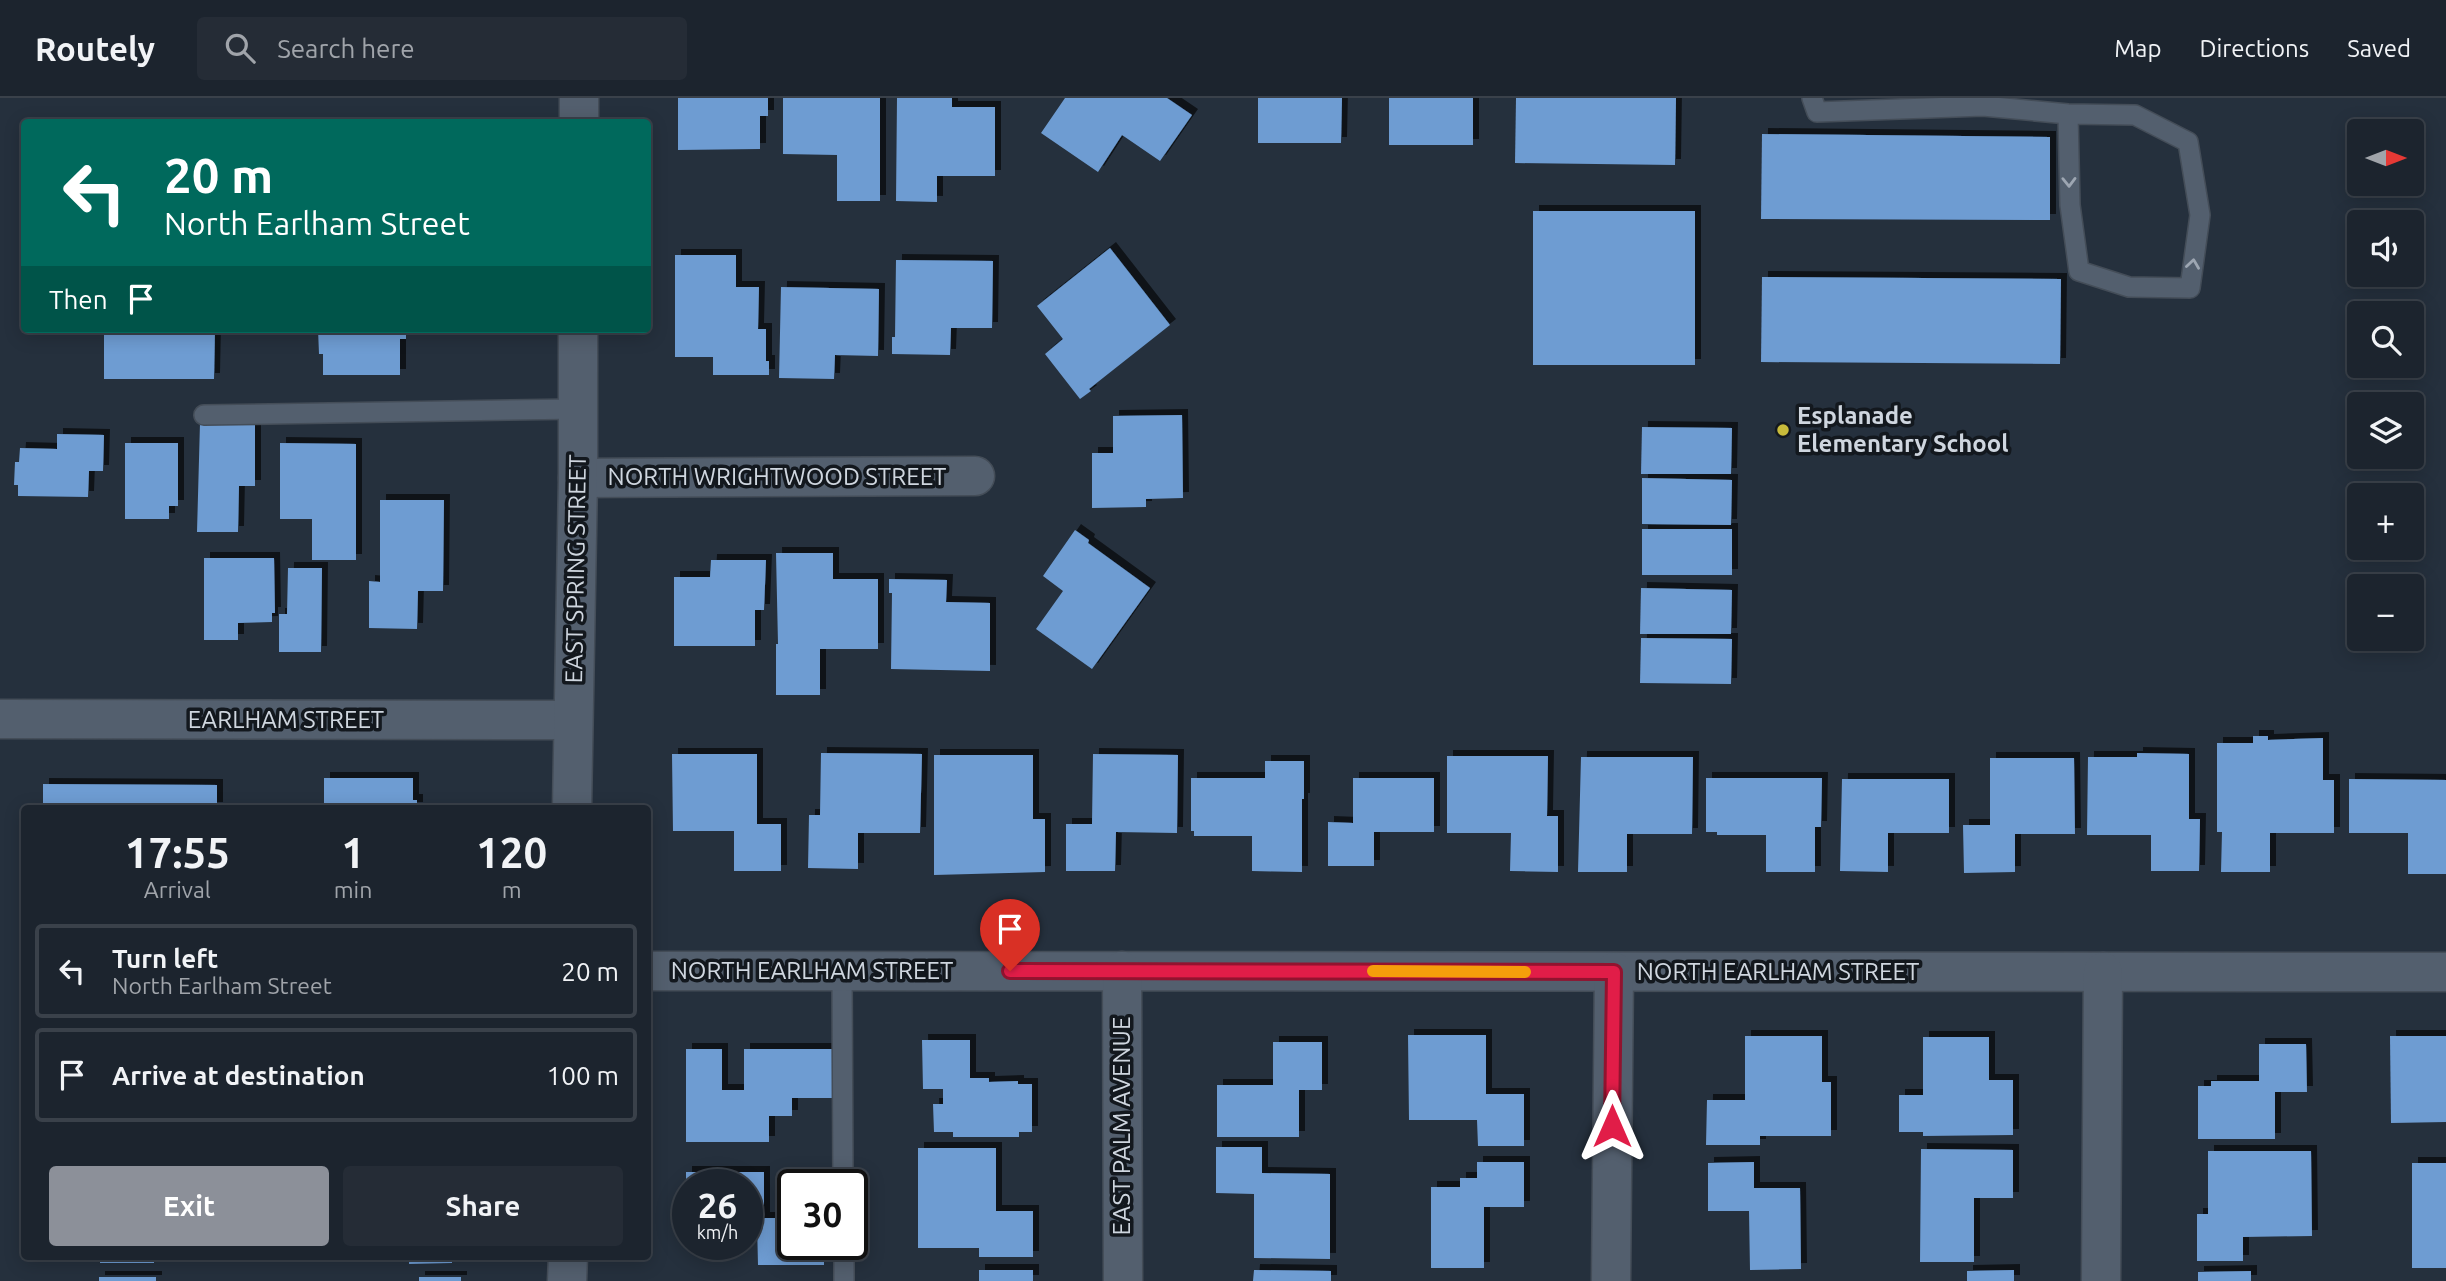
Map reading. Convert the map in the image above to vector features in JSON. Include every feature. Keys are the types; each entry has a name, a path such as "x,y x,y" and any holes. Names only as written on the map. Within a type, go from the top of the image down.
{"street":[{"path":"579,98 579,119"},
{"name":"EAST SPRING STREET","path":"572,805 578,333"},
{"name":"NORTH WRIGHTWOOD STREET","path":"578,478 975,476"},
{"name":"EARLHAM STREET","path":"0,719 573,720"},
{"name":"NORTH EARLHAM STREET","path":"651,971 2446,972"},
{"name":"EAST PALM AVENUE","path":"1122,971 1123,1281"},
{"path":"1611,1281 1614,972"},
{"path":"2101,1281 2103,972"},
{"path":"567,1281 568,1260"}],"lane":[{"path":"1812,98 1817,112 1983,106 2068,114 2135,115 2188,142 2200,215 2190,288 2129,287 2079,271 2070,205 2068,114"},
{"path":"204,415 578,409"},
{"path":"842,971 843,1169"},
{"path":"844,1260 844,1281"}],"building":[{"path":"678,98 768,98 768,116 760,116 760,149 678,150"},
{"path":"783,98 880,98 880,201 837,201 837,155 783,154"},
{"path":"897,98 952,98 952,107 995,107 995,176 937,176 937,202 896,201"},
{"path":"1065,98 1167,98 1192,115 1160,161 1122,135 1098,172 1041,133"},
{"path":"1258,98 1342,98 1341,143 1258,143"},
{"path":"1389,98 1473,98 1473,145 1389,145"},
{"path":"1516,98 1676,98 1675,165 1515,163"},
{"path":"1762,134 2050,137 2050,220 1761,219"},
{"path":"1533,211 1695,211 1695,365 1533,365"},
{"path":"1110,248 1170,325 1080,399 1045,354 1063,339 1037,306"},
{"path":"675,255 736,255 736,287 759,287 758,329 766,329 769,375 713,375 713,357 675,357"},
{"path":"896,260 993,261 992,328 951,328 950,355 892,354 892,337 895,337"},
{"path":"1762,277 2061,279 2060,364 1761,362"},
{"path":"781,287 879,289 878,356 835,355 834,379 779,378"},
{"path":"104,333 215,333 214,379 104,379"},
{"path":"318,333 406,333 406,339 400,339 400,375 323,375 323,354 319,354"},
{"path":"1182,415 1183,498 1146,499 1146,507 1092,508 1092,453 1113,453 1113,416"},
{"path":"200,423 255,423 255,486 239,486 238,532 197,532"},
{"path":"1642,427 1732,428 1731,474 1641,474"},
{"path":"57,434 104,435 103,471 89,471 88,497 18,496 18,485 14,485 15,462 19,462 20,448 57,449"},
{"path":"125,443 178,443 178,506 169,506 169,519 125,519"},
{"path":"280,443 356,444 356,560 312,560 312,519 280,519"},
{"path":"1642,478 1732,480 1731,525 1642,524"},
{"path":"380,500 444,500 443,591 418,591 417,629 369,628 369,581 380,582"},
{"path":"1642,529 1732,529 1732,575 1642,575"},
{"path":"1075,530 1089,540 1088,543 1150,588 1092,669 1036,629 1063,591 1043,576"},
{"path":"776,553 833,553 833,579 878,579 878,649 820,649 820,695 776,695"},
{"path":"204,558 274,558 275,613 272,613 272,622 238,623 238,640 204,640"},
{"path":"711,560 766,560 764,610 755,610 755,646 674,646 674,577 710,577"},
{"path":"288,568 322,568 321,652 279,652 279,614 287,614"},
{"path":"889,579 947,580 946,602 990,603 990,671 891,669 892,593 889,593"},
{"path":"1641,588 1732,590 1731,634 1640,634"},
{"path":"1641,638 1732,639 1731,684 1640,683"},
{"path":"2253,736 2268,736 2268,740 2323,738 2323,780 2334,780 2334,833 2270,833 2270,872 2221,872 2222,832 2217,832 2217,743 2253,743"},
{"path":"821,753 922,754 920,833 858,833 858,869 808,868 809,815 820,815"},
{"path":"2137,753 2189,754 2189,819 2200,819 2199,871 2151,871 2151,835 2087,835 2088,757 2137,757"},
{"path":"672,754 757,754 757,824 781,824 781,871 734,871 734,831 673,831"},
{"path":"1093,754 1178,755 1177,833 1116,832 1115,871 1066,871 1066,824 1092,824"},
{"path":"934,755 1033,755 1033,819 1045,819 1045,872 934,875"},
{"path":"1447,756 1548,756 1547,816 1558,816 1558,872 1510,871 1511,833 1447,833"},
{"path":"1581,757 1693,757 1692,834 1627,834 1627,872 1578,872"},
{"path":"1990,758 2074,758 2075,834 2015,834 2015,872 1964,873 1963,825 1990,825"},
{"path":"1265,761 1304,761 1302,872 1252,871 1252,836 1194,836 1194,831 1191,831 1191,778 1265,778"},
{"path":"324,778 413,778 413,800 417,800 417,805 324,805"},
{"path":"1353,778 1434,778 1434,832 1374,832 1374,866 1328,866 1328,822 1353,823"},
{"path":"1706,778 1822,778 1821,827 1815,827 1815,872 1766,872 1766,835 1717,835 1717,832 1706,832"},
{"path":"1842,779 1949,779 1949,833 1888,833 1888,872 1840,871"},
{"path":"2349,779 2446,780 2446,874 2408,874 2408,833 2349,833"},
{"path":"43,784 217,785 217,805 43,805"},
{"path":"1408,1035 1486,1035 1486,1094 1524,1094 1524,1146 1478,1146 1477,1120 1409,1120"},
{"path":"1745,1036 1822,1036 1822,1082 1831,1082 1831,1136 1760,1136 1760,1145 1706,1145 1707,1100 1745,1100"},
{"path":"2390,1036 2446,1036 2446,1122 2391,1123"},
{"path":"1923,1037 1989,1037 1989,1080 2013,1080 2013,1135 1923,1136 1923,1132 1899,1132 1899,1095 1923,1095"},
{"path":"922,1040 970,1040 970,1078 989,1078 989,1082 1018,1081 1018,1084 1032,1084 1032,1132 1019,1132 1019,1137 953,1137 953,1132 934,1132 933,1104 943,1104 943,1089 923,1089"},
{"path":"1273,1042 1322,1042 1322,1090 1299,1090 1299,1137 1217,1137 1217,1085 1273,1085"},
{"path":"2259,1044 2306,1044 2307,1092 2275,1092 2275,1139 2198,1139 2198,1086 2211,1086 2211,1081 2259,1081"},
{"path":"686,1049 722,1049 722,1090 744,1090 744,1049 836,1049 836,1098 792,1098 792,1116 769,1116 769,1142 686,1142"},
{"path":"1216,1147 1262,1147 1262,1173 1330,1174 1330,1259 1254,1258 1254,1194 1216,1193"},
{"path":"918,1148 996,1148 996,1211 1033,1211 1033,1257 979,1257 979,1248 918,1248"},
{"path":"1921,1149 2013,1150 2013,1198 1974,1198 1974,1262 1920,1262"},
{"path":"2208,1151 2311,1151 2312,1236 2243,1237 2243,1261 2197,1261 2197,1214 2208,1214"},
{"path":"1477,1162 1524,1162 1524,1207 1484,1207 1484,1268 1431,1268 1431,1187 1460,1187 1460,1178 1477,1178"},
{"path":"1754,1162 1754,1188 1800,1188 1801,1269 1750,1270 1749,1211 1708,1211 1708,1163"},
{"path":"2412,1163 2446,1163 2446,1268 2412,1268"},
{"path":"764,1172 764,1218 777,1218 777,1260 824,1260 824,1265 758,1265 758,1260 763,1260"},
{"path":"100,1260 154,1260 154,1263 100,1263"},
{"path":"409,1260 452,1260 452,1263 409,1264"},
{"path":"979,1270 1033,1270 1033,1281 979,1281"},
{"path":"1254,1270 1331,1271 1331,1281 1253,1281"},
{"path":"2014,1270 2014,1281 1967,1281 1967,1271"},
{"path":"2251,1271 2251,1281 2198,1281 2198,1272"},
{"path":"99,1277 156,1277 156,1281 99,1281"},
{"path":"419,1277 461,1277 461,1281 419,1281"}],"slow traffic":[{"path":"1373,971 1525,972"}],"place":[{"name":"Esplanade Elementary School","path":"1783,430"}],"route":[{"path":"1010,971 1614,972 1612,1126"}]}
